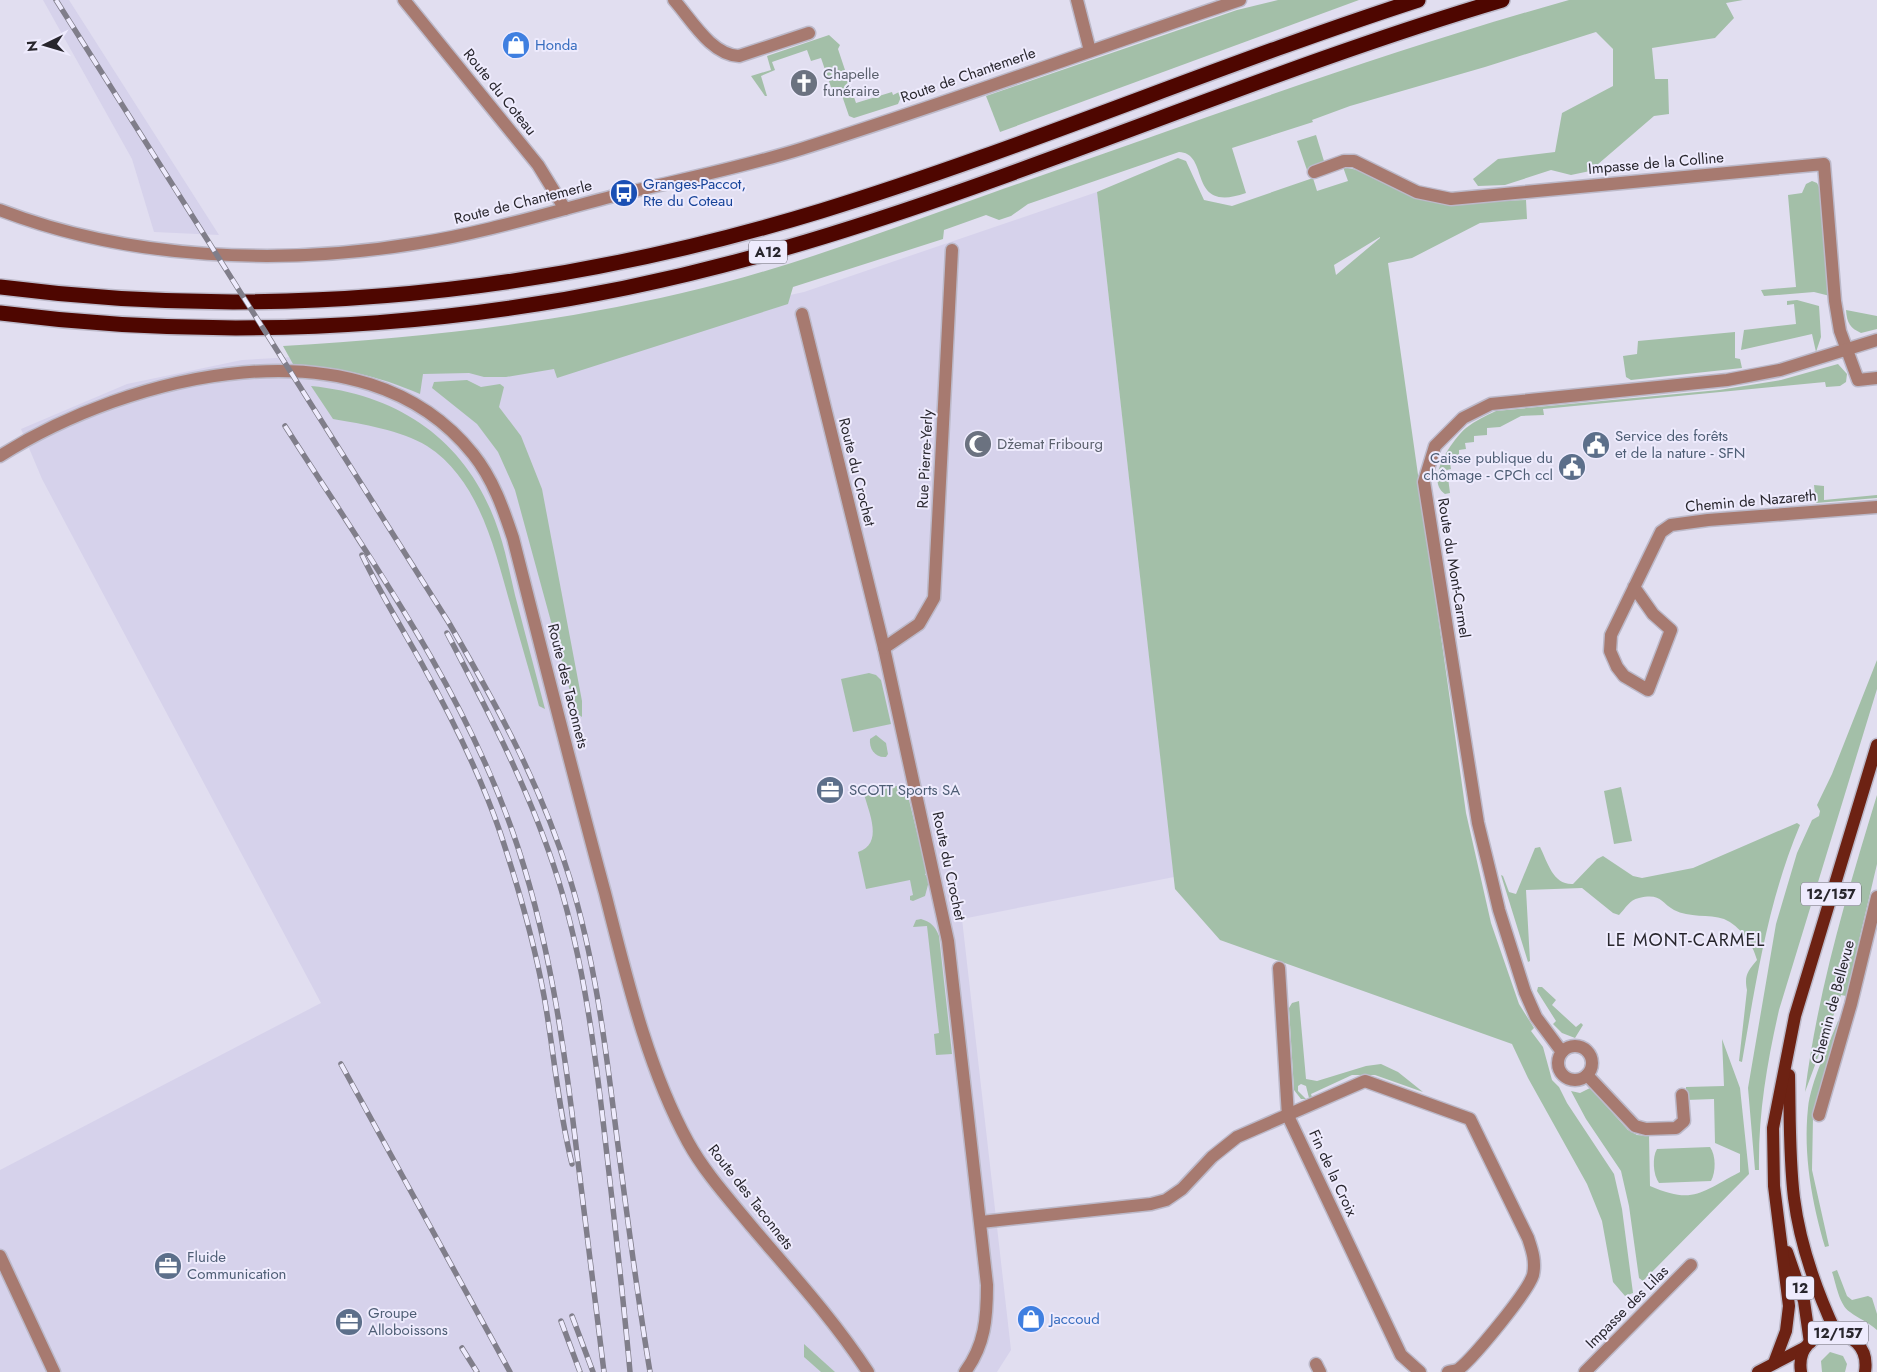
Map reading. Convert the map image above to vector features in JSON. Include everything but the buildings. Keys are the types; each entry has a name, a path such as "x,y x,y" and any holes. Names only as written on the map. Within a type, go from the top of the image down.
{"highway":[{"name":"A12","path":"0,287 76,296 161,301 315,301 459,290 602,267 751,231 900,186 1307,38 1418,0"},
{"name":"A12","path":"0,313 131,325 219,328 306,327 461,315 616,290 750,258 908,209 1341,53 1502,0"}],"main road":[{"name":"12/157","path":"1781,1235 1774,1186 1773,1128 1790,1045 1818,937 1877,745"},
{"name":"12/157","path":"1790,1045 1790,1131 1794,1198 1803,1245 1812,1275 1836,1333"},
{"name":"12","path":"1781,1235 1804,1301 1808,1345"},
{"path":"1774,1363 1784,1339 1788,1317 1781,1235"},
{"name":"12/157","path":"1801,1372 1801,1361 1808,1345 1821,1335 1836,1333 1846,1335 1859,1346 1866,1360 1865,1372"},
{"path":"1758,1372 1808,1345"}],"street":[{"name":"Route du Coteau","path":"404,0 542,170 565,209"},
{"path":"674,0 714,46 730,56 739,56 809,32"},
{"path":"1076,0 1090,51"},
{"name":"Route de Chantemerle","path":"0,210 58,228 141,246 225,254 306,255 373,250 420,243 480,231 801,149 1240,0"},
{"name":"Impasse de la Colline","path":"1314,172 1344,161 1354,161 1417,192 1450,199 1824,164 1835,301 1840,331 1846,350"},
{"name":"Rue Pierre-Yerly","path":"884,648 919,624 934,598 952,250"},
{"name":"Route du Crochet","path":"802,314 884,648 948,941 981,1222 987,1316 984,1338 966,1372"},
{"name":"Route du Mont-Carmel","path":"1562,1052 1536,1017 1525,992 1499,910 1478,823 1424,482 1435,446 1463,418 1491,404 1727,380 1780,370 1877,340"},
{"path":"1846,350 1858,380 1877,378"},
{"name":"Route des Taconnets","path":"0,456 79,414 123,398 189,381 221,376 282,372 330,374 363,381 390,390 417,404 456,435 488,476 503,506 618,944 637,1010 674,1114 689,1144 706,1170 823,1311 850,1345 868,1372"},
{"name":"Chemin de Nazareth","path":"1634,587 1653,614 1671,630 1648,690 1624,676 1610,651 1611,635 1634,587 1661,532 1671,525 1877,508"},
{"name":"Chemin de Bellevue","path":"1820,1115 1851,1004 1877,897"},
{"name":"Fin de la Croix","path":"1279,968 1288,1116 1401,1356 1420,1372"},
{"path":"1577,1046 1587,1050 1590,1054 1592,1066 1587,1075 1579,1080 1566,1077 1558,1063 1562,1052 1566,1048 1577,1046"},
{"path":"1587,1075 1635,1126 1646,1129 1676,1128 1684,1121 1682,1095"},
{"path":"981,1222 1151,1204 1166,1200 1182,1190 1224,1145 1237,1137 1365,1081 1470,1118 1528,1238 1535,1258 1532,1276 1527,1287 1491,1334 1458,1370 1448,1372"},
{"path":"0,1256 54,1372"},
{"name":"Impasse des Lilas","path":"1585,1372 1691,1265"}],"shaded area":[{"path":"43,0 69,0 219,235 154,232 132,159"},
{"path":"1097,192 1174,877 962,919 1011,1350 997,1372 0,1372 0,1170 321,1003 42,479 21,429 127,384 242,360 578,341 804,292"}],"green space":[{"path":"1278,0 1359,0 1000,132 986,96 1237,10"},
{"path":"1569,0 1743,0 1726,3 1734,18 1715,38 1652,48 1655,79 1668,79 1669,114 1654,116 1590,171 1571,175 1551,170 1505,185 1478,186 1473,179 1498,159 1555,152 1562,113 1613,86 1613,49 1596,32 1485,67 1350,106 1312,120 1313,122 1232,148 1246,193 1227,197 1215,196 1207,190 1195,162 1189,155 1179,152 1028,204 1011,216 999,220 986,215 944,230 943,239 793,287 788,304 557,378 554,369 506,377 484,377 469,373 423,374 420,394 358,373 293,364 283,346 434,334 533,321 632,304 721,283 799,261 1350,68 1496,21"},
{"path":"829,35 840,45 838,49 856,103 892,92 893,95 899,92 901,97 898,104 854,118 849,116 839,87 832,90 821,58 811,61 807,50 772,62 775,70 761,76 767,96 765,96 751,76 771,70 767,56"},
{"path":"1316,135 1324,161 1307,170 1297,141"},
{"path":"1178,158 1186,161 1204,200 1232,206 1313,178 1317,191 1348,181 1343,167 1367,172 1413,197 1441,203 1526,200 1527,219 1480,223 1412,258 1388,263 1466,813 1491,923 1519,1004 1534,1028 1531,1031 1543,1047 1552,1080 1559,1087 1567,1103 1614,1174 1622,1209 1633,1293 1625,1296 1613,1282 1602,1221 1587,1184 1528,1078 1512,1044 1220,940 1175,889 1097,192","holes":["1380,238 1336,275 1334,265"]},
{"path":"1812,181 1817,183 1820,189 1830,296 1814,292 1764,296 1761,290 1796,287 1788,195 1802,193 1806,184"},
{"path":"1797,300 1819,306 1821,337 1816,352 1812,334 1741,350 1744,330 1796,324 1794,304 1787,305 1787,301"},
{"path":"1846,310 1877,316 1877,329 1861,333 1857,331 1850,324"},
{"path":"1735,332 1735,358 1740,359 1742,368 1631,380 1626,377 1623,356 1637,354 1638,341"},
{"path":"1838,364 1847,374 1846,382 1840,386 1826,387 1825,382 1543,409 1544,415 1521,416 1500,427 1487,428 1487,435 1474,436 1474,442 1465,443 1466,449 1459,450 1459,455 1454,456 1455,462 1450,463 1451,469 1447,470 1450,493 1445,494 1439,488 1437,479 1442,460 1454,441 1469,425 1496,411 1719,390 1781,380"},
{"path":"467,380 481,387 500,384 504,387 499,407 521,436 542,489 582,701 582,717 576,713 515,490 498,452 477,424 432,388 434,382"},
{"path":"311,386 344,391 375,400 403,413 428,429 451,449 470,473 486,501 499,532 545,709 539,706 499,563 483,518 473,497 460,478 445,460 417,440 381,428 333,419"},
{"path":"1814,485 1824,486 1824,500 1877,495 1877,498 1816,503"},
{"path":"1877,660 1877,689 1779,1010 1764,1089 1760,1129 1759,1170 1755,1170 1748,1088 1776,924 1797,853 1812,820 1819,816 1820,811 1817,805 1832,774"},
{"path":"869,673 876,675 881,680 891,724 853,732 841,679"},
{"path":"876,735 886,743 888,754 886,757 879,756 872,749 870,739"},
{"path":"905,784 927,873 925,874 929,881 925,896 913,901 910,900 910,896 913,895 910,880 866,889 858,852 866,848 871,842 873,835 873,827 864,794"},
{"path":"1621,787 1632,841 1614,844 1604,791"},
{"path":"1877,795 1877,864 1846,996 1841,995 1805,1092 1826,979 1844,905"},
{"path":"1797,823 1800,825 1779,883 1764,942 1742,1062 1739,1061 1747,990 1746,977 1757,960 1745,936 1724,919 1680,912 1669,907 1656,897 1639,898 1628,905 1619,915 1613,913 1582,888 1526,890 1530,961 1528,962 1501,875 1509,892 1516,894 1535,848 1540,847 1552,872 1561,881 1566,883 1573,884 1597,859 1603,856 1633,876 1642,878 1693,868"},
{"path":"921,919 932,925 939,936 952,1054 936,1055 934,1034 939,1033 927,926 913,927 916,920"},
{"path":"1538,987 1542,987 1556,1000 1552,1005 1576,1027 1581,1023 1583,1025 1575,1038 1562,1033 1553,1024 1556,1021 1537,991"},
{"path":"1299,1001 1306,1079 1317,1081 1366,1066 1381,1064 1398,1072 1423,1092 1375,1075 1352,1075 1311,1094 1312,1097 1309,1098 1306,1086 1301,1084 1298,1086 1298,1091 1306,1099 1301,1099 1294,1090 1289,1008 1292,1003"},
{"path":"1838,1021 1840,1022 1833,1052 1813,1117 1812,1170 1829,1246 1825,1247 1816,1213 1810,1178 1807,1125 1808,1108 1813,1087 1820,1064"},
{"path":"1722,1039 1740,1088 1749,1174 1643,1281 1639,1278 1629,1206 1621,1171 1586,1119 1571,1091 1580,1093 1590,1088 1628,1130 1637,1135 1649,1136 1650,1186 1677,1195 1697,1194 1740,1172 1740,1154 1715,1143 1714,1099 1686,1100 1686,1087 1724,1086"},
{"path":"1710,1147 1715,1164 1711,1181 1659,1183 1655,1175 1654,1166 1654,1157 1657,1149"},
{"path":"1837,1270 1847,1296 1852,1300 1868,1296 1872,1298 1877,1314 1877,1330 1846,1309 1838,1294 1832,1272"},
{"path":"804,1344 835,1372 821,1372 804,1357"},
{"path":"1830,1352 1843,1356 1847,1364 1845,1372 1822,1372 1821,1361"}],"railway":[{"path":"56,0 449,623 501,716 532,779 559,845 587,943 604,1040 632,1255 650,1372"},
{"path":"285,426 380,572 439,672 491,776 512,830 536,909 554,990 572,1113 604,1372"},
{"path":"362,555 455,726 484,789 500,832 525,914 540,975 563,1122 572,1164"},
{"path":"447,633 522,784 558,879 575,943 588,1007 597,1073 630,1372"},
{"path":"341,1064 510,1372"},
{"path":"572,1316 593,1372"},
{"path":"561,1321 580,1372"},
{"path":"462,1348 477,1372"}],"place":[{"name":"Honda","path":"516,45"},
{"name":"Chapelle funéraire","path":"804,83"},
{"name":"Granges-Paccot, Rte du Coteau","path":"624,193"},
{"name":"Džemat Fribourg","path":"978,444"},
{"name":"Service des forêts et de la nature - SFN","path":"1596,445"},
{"name":"Caisse publique du chômage - CPCh ccl","path":"1572,467"},
{"name":"SCOTT Sports SA","path":"830,790"},
{"name":"Fluide Communication","path":"168,1266"},
{"name":"Jaccoud","path":"1031,1319"},
{"name":"Groupe Alloboissons","path":"349,1322"}],"district":[{"name":"LE MONT-CARMEL","path":"1686,940"}]}
